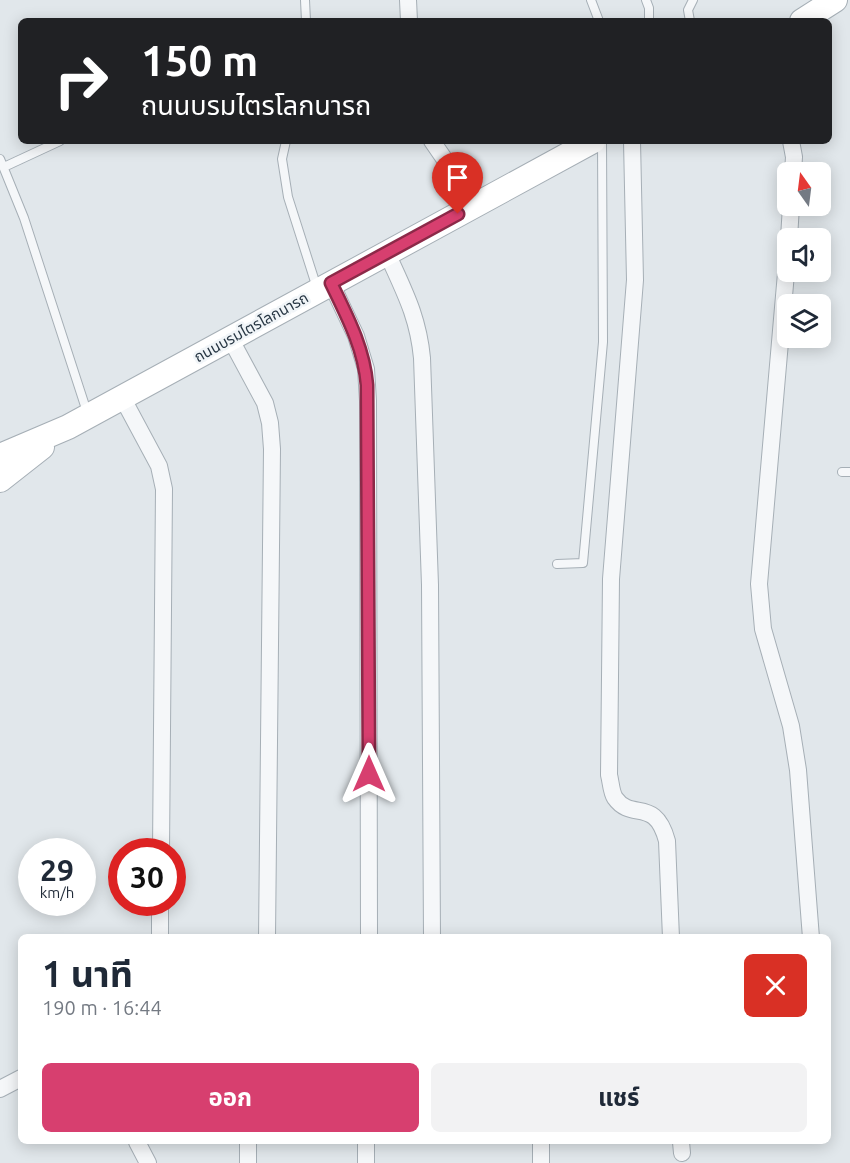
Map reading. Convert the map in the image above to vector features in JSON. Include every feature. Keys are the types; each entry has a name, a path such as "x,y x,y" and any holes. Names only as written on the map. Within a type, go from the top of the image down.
{"main road":[{"path":"807,18 835,0"},
{"name":"ถนนบรมไตรโลกนารถ","path":"0,456 78,421 588,144"},
{"name":"ถนนบรมไตรโลกนารถ","path":"0,480 78,421"}],"street":[{"path":"408,0 409,18"},
{"path":"434,144 476,205"},
{"path":"632,144 635,280 611,579 609,775 614,796 621,803 657,818 663,828 667,841 671,934"},
{"path":"791,144 794,162"},
{"path":"387,253 413,310 420,334 422,358 430,585 432,934"},
{"path":"785,282 759,584 763,629 791,726 798,770 811,934"},
{"path":"325,287 356,336 366,369 368,401 369,934"},
{"path":"230,338 265,403 270,423 272,449 267,934"},
{"path":"122,397 155,457 164,489 161,838"},
{"path":"160,916 160,934"},
{"path":"0,1089 18,1080"},
{"path":"138,1144 148,1163"},
{"path":"248,1144 248,1163"},
{"path":"366,1144 366,1163"},
{"path":"541,1144 541,1163"}],"lane":[{"path":"306,0 306,18"},
{"path":"591,0 598,18"},
{"path":"646,0 649,18"},
{"path":"689,18 688,10 693,0"},
{"path":"52,144 2,163 24,218 78,421"},
{"path":"284,144 282,159 288,197 325,287"},
{"path":"557,564 583,563 603,342 602,144"}],"route":[{"path":"369,774 366,369 356,336 331,283 458,214"}]}
